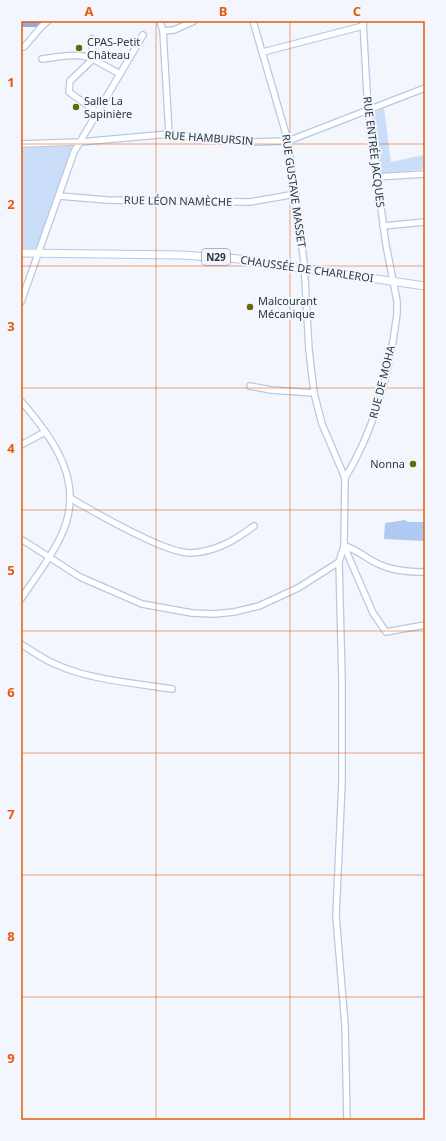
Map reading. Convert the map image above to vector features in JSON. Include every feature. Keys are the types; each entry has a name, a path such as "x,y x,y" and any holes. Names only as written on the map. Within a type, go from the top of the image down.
{"main road":[{"name":"CHAUSSÉE DE CHARLEROI","path":"21,253 182,254 239,259 305,270 425,286"}],"street":[{"path":"21,47 24,47 48,21"},
{"path":"160,21 163,31 169,134"},
{"path":"163,31 174,30 194,21"},
{"name":"RUE GUSTAVE MASSET","path":"253,21 264,52 288,141 305,270 308,346 314,393 322,424 345,478"},
{"path":"264,52 363,24"},
{"name":"RUE ENTRÉE JACQUES","path":"363,24 368,111 383,226 393,281"},
{"path":"21,302 74,152 143,35"},
{"path":"92,39 93,59 70,81 69,92 97,112"},
{"path":"42,59 64,56 86,57 93,59 120,74"},
{"name":"RUE HAMBURSIN","path":"21,144 80,142 169,134 254,142 288,141 425,88"},
{"path":"376,177 425,174"},
{"name":"RUE LÉON NAMÈCHE","path":"59,196 107,200 250,202 296,194"},
{"path":"383,226 425,222"},
{"name":"RUE DE MOHA","path":"345,478 362,446 377,410 397,314 398,301 393,281"},
{"path":"250,386 271,390 314,393"},
{"path":"21,401 60,453 67,470 70,498 65,526 60,538 21,599"},
{"path":"21,445 45,432"},
{"path":"345,478 344,546 339,562 342,782 336,916 345,1025 347,1120"},
{"path":"70,498 145,538 188,553 218,548 232,542 254,526"},
{"path":"21,539 80,577 142,604 192,613 214,614 259,606 298,588 339,562"},
{"path":"344,546 353,548 380,565 413,572 425,572"},
{"path":"344,546 373,613 386,632 425,625"},
{"path":"21,644 55,664 69,670 124,682 172,689"}],"shaded area":[{"path":"384,108 391,162 423,155 425,169 380,174 372,117 374,113"},
{"path":"71,146 73,151 38,248 21,249 21,148"},
{"path":"405,520 408,522 425,522 425,541 384,539 385,523"}],"waterway":[{"path":"21,23 40,23"}],"place":[{"name":"CPAS-Petit Château","path":"79,48"},
{"name":"Salle La Sapinière","path":"76,107"},
{"name":"Malcourant Mécanique","path":"250,307"},
{"name":"Nonna","path":"413,464"}]}
